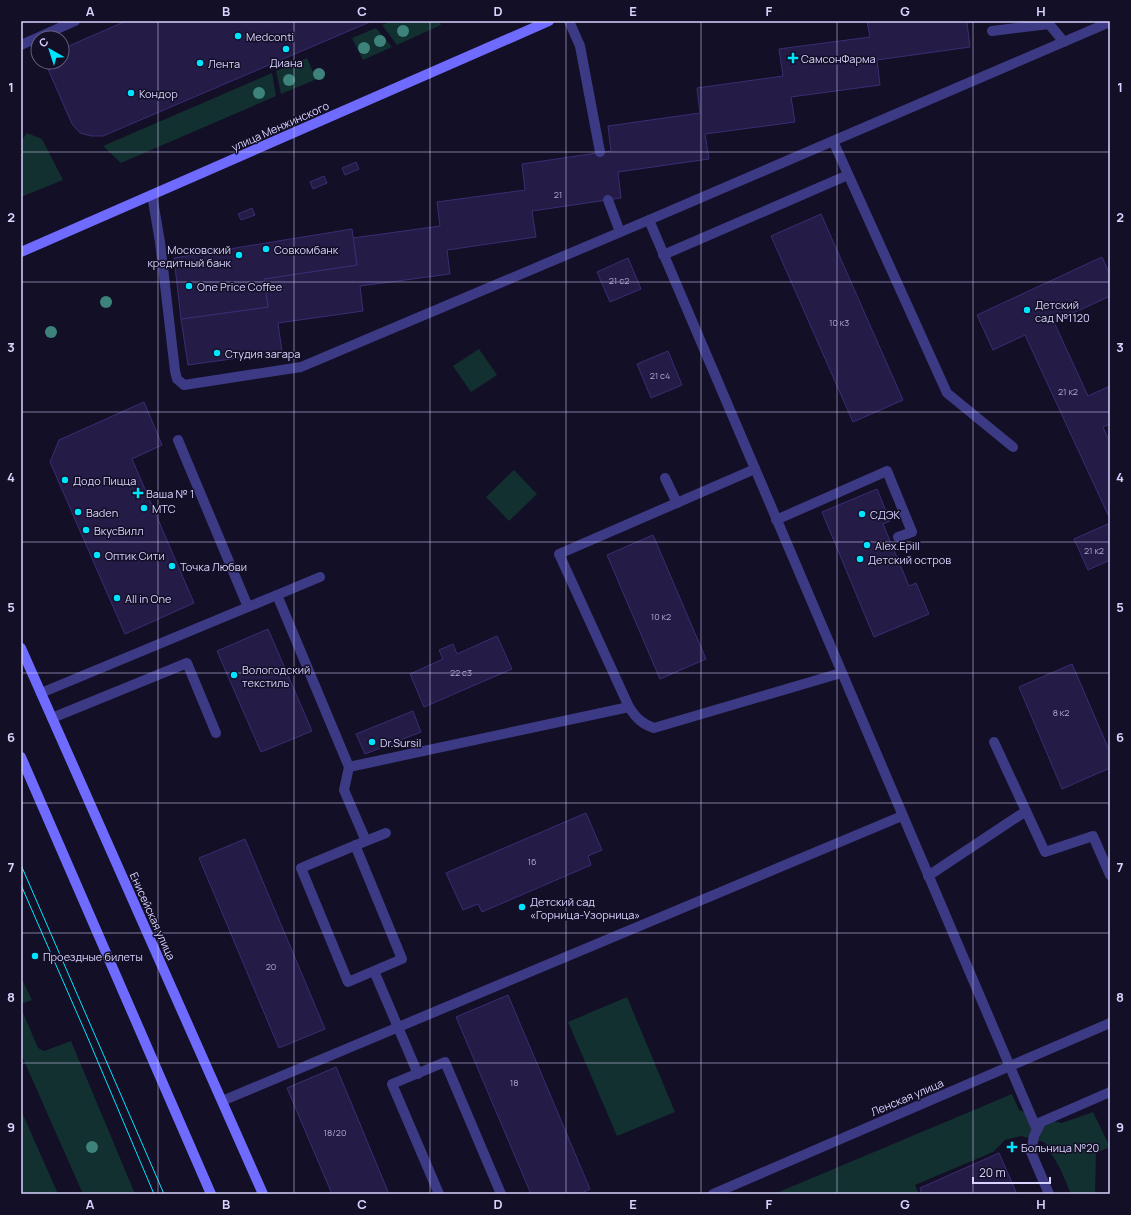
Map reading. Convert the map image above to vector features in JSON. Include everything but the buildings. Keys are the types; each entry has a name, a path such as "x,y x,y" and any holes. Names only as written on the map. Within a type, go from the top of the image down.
{"main road":[{"name":"улица Менжинского","path":"21,252 549,21"},
{"name":"Енисейская улица","path":"21,648 263,1194"},
{"path":"21,757 211,1194"}],"street":[{"path":"21,46 75,21"},
{"path":"569,21 580,46 600,152"},
{"path":"152,195 160,242 177,378 184,385 301,367 649,220 1110,22"},
{"path":"992,32 1049,24 1064,42"},
{"path":"833,141 947,393 1013,448"},
{"path":"663,255 848,175"},
{"path":"608,200 620,232"},
{"path":"649,220 1037,1130"},
{"path":"178,440 248,607"},
{"path":"755,469 559,554 629,707 635,717 644,724 654,728 841,673"},
{"path":"776,520 887,471 912,532 898,536"},
{"path":"665,478 677,503"},
{"path":"41,693 320,577"},
{"path":"277,595 349,767 344,790 366,841"},
{"path":"52,718 187,664 216,733"},
{"path":"349,767 629,707"},
{"path":"994,742 1045,852 1093,836 1110,875"},
{"path":"928,876 1026,811"},
{"path":"222,1101 902,816"},
{"path":"355,845 402,959 348,982 301,868 355,845 366,841 386,832"},
{"path":"374,971 418,1074"},
{"name":"Ленская улица","path":"713,1194 1110,1023"},
{"path":"439,1194 392,1084 445,1062 501,1194"},
{"path":"1050,1194 1031,1152 1034,1136 1041,1122 1110,1092"}],"green space":[{"path":"392,21 439,21 441,25 397,45 382,25"},
{"path":"376,28 392,47 363,60 352,38"},
{"path":"307,58 313,72 321,69 324,76 281,94 276,71"},
{"path":"272,73 276,96 121,163 103,146"},
{"path":"27,133 42,139 63,180 21,197 21,142"},
{"path":"479,349 497,375 471,392 453,366"},
{"path":"514,470 537,494 509,521 486,497"},
{"path":"21,977 32,1000 21,1004"},
{"path":"627,997 675,1112 617,1136 568,1022"},
{"path":"21,1008 38,1048 44,1051 71,1041 135,1194 83,1194 21,1054"},
{"path":"1012,1094 1019,1110 1036,1117 1062,1123 1093,1112 1110,1147 1096,1153 1095,1194 1071,1194 1060,1168 1044,1142 1021,1136 1005,1140 993,1152 915,1185 919,1194 774,1194"},
{"path":"21,1110 58,1194 21,1194"}],"tram line":[{"path":"21,865 164,1194"},
{"path":"21,885 154,1194"}],"place":[{"name":"Medconti","path":"238,36"},
{"name":"Диана","path":"286,49"},
{"name":"СамсонФарма","path":"793,58"},
{"name":"Лента","path":"200,63"},
{"name":"Кондор","path":"131,93"},
{"name":"Совкомбанк","path":"266,249"},
{"name":"Московский кредитный банк","path":"239,255"},
{"name":"One Price Coffee","path":"189,286"},
{"name":"Детский сад №1120","path":"1027,310"},
{"name":"Студия загара","path":"217,353"},
{"name":"Додо Пицца","path":"65,480"},
{"name":"Ваша № 1","path":"138,493"},
{"name":"МТС","path":"144,508"},
{"name":"Baden","path":"78,512"},
{"name":"СДЭК","path":"862,514"},
{"name":"ВкусВилл","path":"86,530"},
{"name":"Alex.Epill","path":"867,545"},
{"name":"Оптик Сити","path":"97,555"},
{"name":"Детский остров","path":"860,559"},
{"name":"Точка Любви","path":"172,566"},
{"name":"All in One","path":"117,598"},
{"name":"Вологодский текстиль","path":"234,675"},
{"name":"Dr.Sursil","path":"372,742"},
{"name":"Детский сад «Горница-Узорница»","path":"522,907"},
{"name":"Проездные билеты","path":"35,956"},
{"name":"Больница №20","path":"1012,1147"}]}
